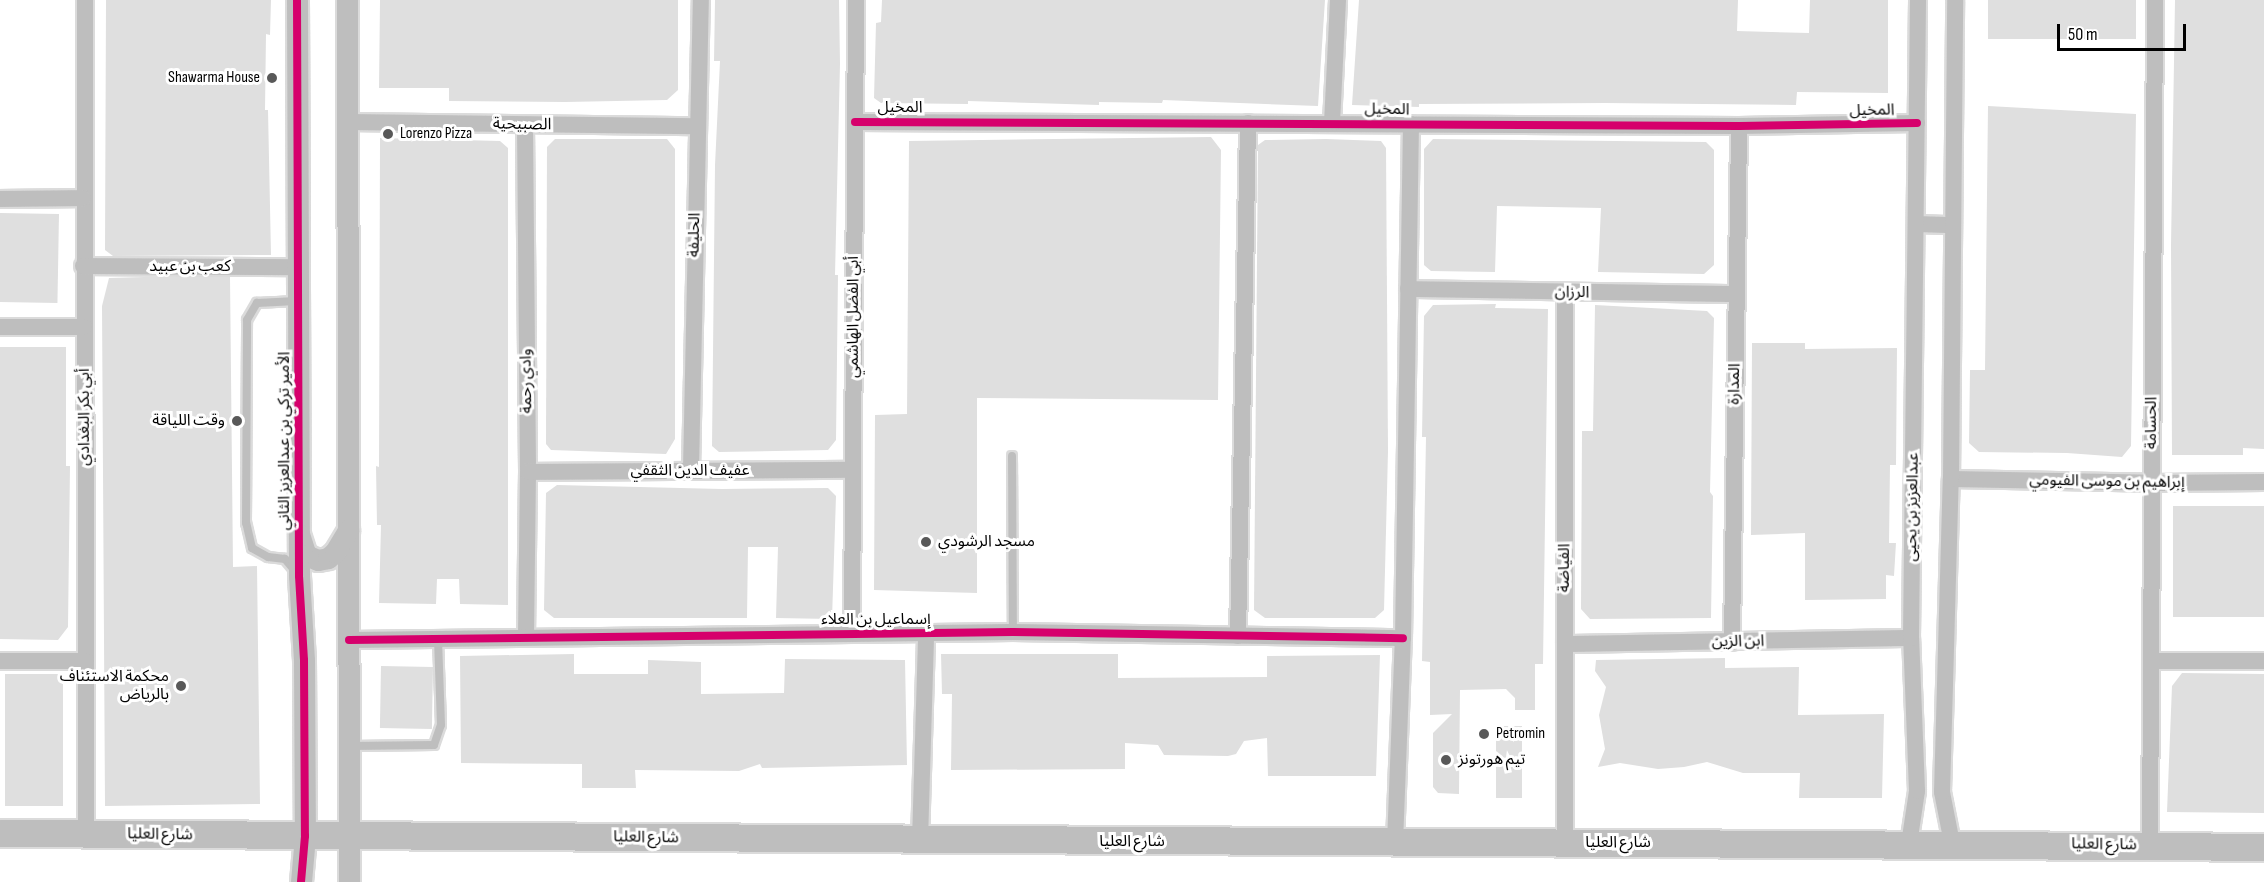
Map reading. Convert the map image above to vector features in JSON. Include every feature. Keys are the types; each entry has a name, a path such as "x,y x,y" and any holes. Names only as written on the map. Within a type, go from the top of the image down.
{"main road":[{"name":"شارع العليا","path":"0,833 305,837 348,822 920,841 1952,843 2264,847"}],"street":[{"name":"أبي بكر البغدادي","path":"85,0 83,266 86,834"},
{"name":"الأمير تركي بن عبدالعزيز الثاني","path":"297,0 298,576 304,660 305,837 301,882"},
{"path":"347,0 349,882"},
{"name":"الحليفة","path":"692,470 701,0"},
{"name":"أبي الفضل الهاشمي","path":"852,633 856,0"},
{"path":"1332,123 1338,0"},
{"name":"عبدالعزيز بن يحيى","path":"1909,844 1917,791 1911,638 1918,224 1918,0"},
{"path":"1952,843 1942,792 1951,479 1955,0"},
{"name":"الحسامة","path":"2150,845 2155,0"},
{"name":"الصبيحية","path":"347,122 525,126 697,126"},
{"name":"المخيل","path":"855,122 1739,126 1917,123"},
{"path":"1238,636 1248,123"},
{"path":"1395,843 1404,638 1411,124"},
{"name":"وادي رحمة","path":"525,126 528,472 526,637"},
{"name":"المدارة","path":"1732,642 1739,126"},
{"path":"0,199 83,198"},
{"path":"1918,224 1953,225"},
{"name":"كعب بن عبيد","path":"83,266 297,267"},
{"name":"الرزان","path":"1408,289 1565,294 1737,294"},
{"name":"الفياضة","path":"1565,294 1565,843"},
{"path":"0,327 84,327"},
{"name":"عفيف الدين الثقفي","path":"528,472 852,470"},
{"name":"إبراهيم بن موسى الفيومي","path":"1951,479 2152,483 2264,482"},
{"path":"298,534 306,555 318,560 328,558 334,552 348,530"},
{"name":"إسماعيل بن العلاء","path":"349,639 1013,632 1404,638"},
{"path":"920,841 926,634"},
{"name":"ابن الزين","path":"1565,644 1911,638"},
{"path":"0,661 86,661"},
{"path":"2152,661 2264,661"},
{"path":"1917,791 1942,792"},
{"path":"304,806 318,824 333,826 348,822"}],"lane":[{"path":"298,301 257,303 247,320 246,523 252,548 268,557 285,559 298,576"},
{"path":"1012,456 1013,632"},
{"path":"349,746 434,745 441,725 438,639"}],"building":[{"path":"106,0 271,0 270,35 266,34 265,110 268,110 271,255 113,256 105,250"},
{"path":"380,0 678,0 678,90 667,100 565,102 449,101 449,88 379,88"},
{"path":"715,0 839,0 840,64 835,275 838,275 836,440 828,450 719,452 712,446 715,165 720,61 714,61"},
{"path":"882,0 1325,0 1318,106 1163,100 1162,103 1099,102 1099,105 968,101 968,104 881,103 874,98 876,23 881,22"},
{"path":"1359,0 1738,0 1737,31 1809,33 1810,0 1888,0 1888,93 1797,92 1796,105 1605,103 1419,104 1419,107 1352,105"},
{"path":"1988,0 2136,0 2136,39 1988,39"},
{"path":"2175,0 2264,0 2264,449 2243,448 2243,455 2172,455 2171,245"},
{"path":"1988,106 2136,114 2131,446 2122,457 2067,453 1979,452 1969,443 1970,370 1985,370"},
{"path":"1211,137 1221,150 1218,400 977,398 977,593 874,590 875,415 907,414 909,141"},
{"path":"380,138 500,141 508,148 508,605 460,604 459,579 437,579 436,604 379,603 381,525 377,525 376,466 379,467"},
{"path":"555,139 667,139 675,149 675,439 666,454 551,450 546,444 547,147"},
{"path":"1433,139 1706,142 1714,150 1714,265 1704,274 1598,272 1601,208 1497,206 1495,272 1431,271 1424,265 1424,149"},
{"path":"1265,140 1381,141 1386,148 1388,451 1384,610 1375,618 1265,618 1254,610 1258,145"},
{"path":"0,213 59,214 57,303 0,302"},
{"path":"230,277 233,567 257,566 260,804 105,806 102,306 109,278"},
{"path":"1496,304 1495,308 1548,309 1543,664 1535,664 1535,710 1515,710 1515,698 1506,689 1460,690 1459,794 1438,793 1433,787 1433,733 1452,714 1430,715 1430,662 1422,661 1426,437 1422,437 1424,316 1433,305"},
{"path":"1595,305 1707,311 1714,318 1710,492 1713,496 1711,618 1590,619 1581,609 1582,431 1593,431"},
{"path":"1752,343 1805,343 1805,349 1897,348 1896,465 1890,465 1889,543 1896,543 1894,576 1886,575 1886,599 1805,600 1805,533 1751,535"},
{"path":"0,347 66,347 66,466 70,466 68,627 58,640 0,639"},
{"path":"557,485 722,489 828,488 836,496 832,619 776,618 778,547 748,547 747,618 554,618 544,610 546,493"},
{"path":"2173,506 2264,506 2264,617 2173,617"},
{"path":"574,654 574,674 648,674 648,660 701,662 701,694 784,693 785,659 905,660 907,765 762,768 760,764 739,771 635,770 636,788 582,788 582,764 461,763 460,656"},
{"path":"941,654 1118,654 1118,678 1267,677 1267,656 1380,655 1376,776 1268,776 1267,738 1244,741 1236,754 1228,756 1164,755 1158,745 1125,743 1125,769 951,770 952,694 942,694"},
{"path":"1725,658 1725,668 1799,667 1798,715 1884,714 1882,798 1799,798 1800,773 1743,773 1707,762 1658,769 1620,763 1598,767 1605,749 1599,715 1606,687 1595,671 1596,660"},
{"path":"381,666 433,667 432,729 380,728"},
{"path":"2182,673 2264,674 2264,813 2167,812 2172,686"},
{"path":"5,674 63,674 63,806 5,806"},
{"path":"1496,726 1522,726 1522,798 1496,798"}],"cycle path":[{"path":"297,0 299,576 304,660 305,836 301,882"},
{"path":"855,122 1739,126 1917,123"},
{"path":"349,640 1013,632 1403,638"}],"place":[{"name":"Shawarma House","path":"272,78"},
{"name":"Lorenzo Pizza","path":"388,134"},
{"name":"وقت اللياقة","path":"237,421"},
{"name":"مسجد الرشودي","path":"926,542"},
{"name":"محكمة الاستئناف بالرياض","path":"181,686"},
{"name":"Petromin","path":"1484,734"},
{"name":"تيم هورتونز","path":"1446,760"}]}
